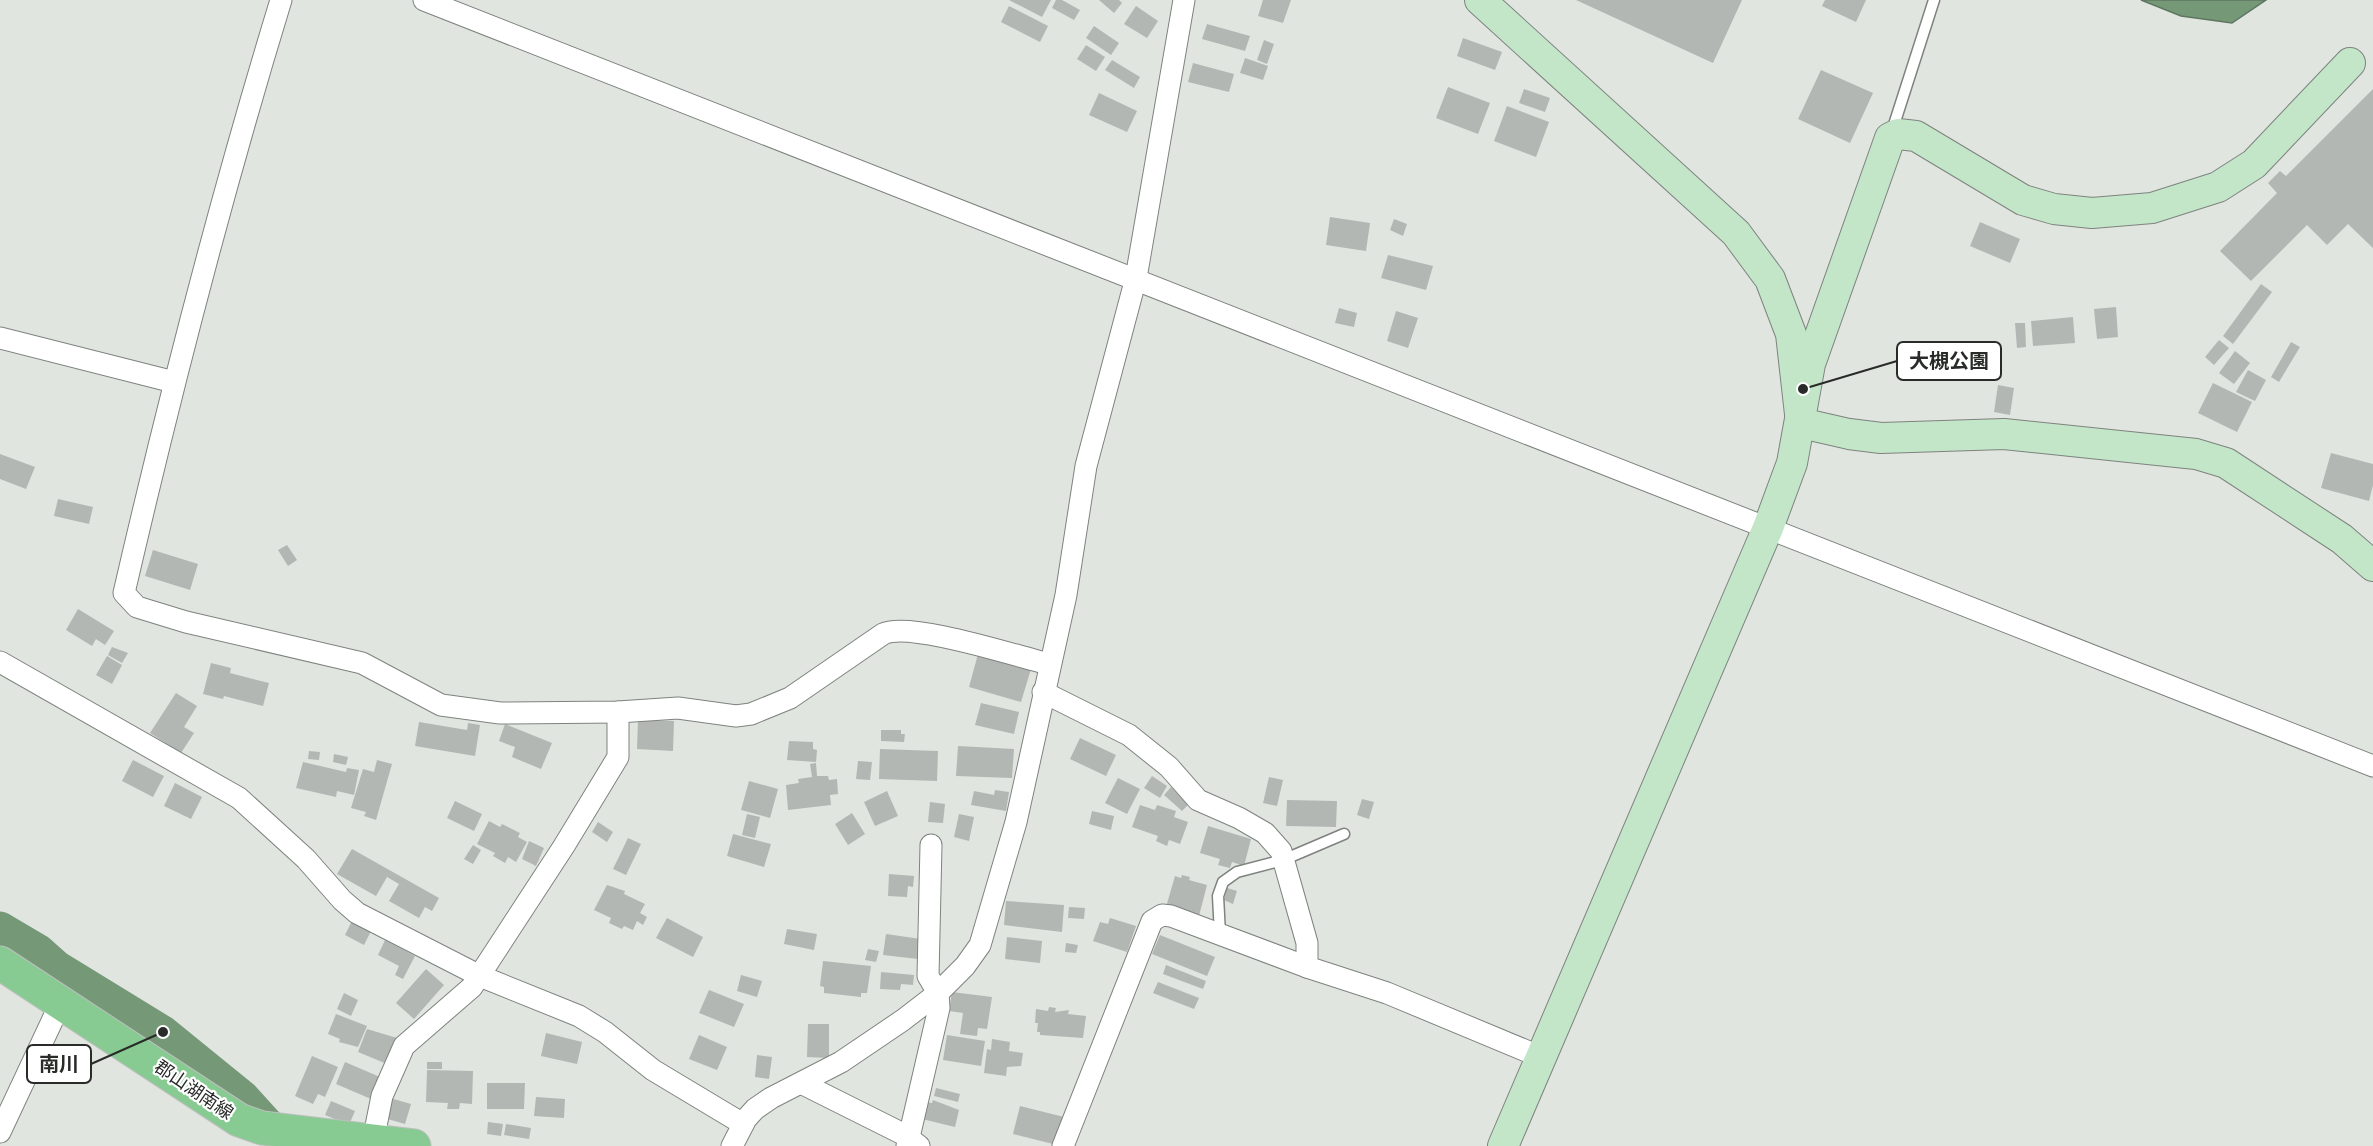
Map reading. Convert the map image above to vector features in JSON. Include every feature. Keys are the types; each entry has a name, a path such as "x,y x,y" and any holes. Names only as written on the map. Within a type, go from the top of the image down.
{"main road":[{"name":"郡山湖南線","path":"0,963 239,1120 262,1128 414,1146"}],"street":[{"path":"281,0 249,105 174,382 124,593 137,607 186,622 362,663 441,705 500,713 618,712 678,708 736,716 768,709 790,698 884,634 896,629 922,632 1049,664"},
{"path":"424,0 2373,766"},
{"path":"732,1146 743,1124 755,1109 771,1098 841,1062 938,993 971,958 986,928 1016,822 1066,595 1086,466 1136,278 1184,0"},
{"path":"1480,0 1736,233 1770,279 1791,334 1801,423"},
{"path":"1503,1146 1768,528 1792,463 1810,364 1890,138 1898,134 1916,136 2023,200 2044,206 2092,213 2152,208 2218,187 2254,164 2350,63"},
{"path":"0,338 174,382"},
{"path":"1801,423 1849,435 1881,438 2004,434 2196,454 2226,464 2342,539 2373,566"},
{"path":"0,662 238,798 306,860 357,913 480,976 579,1016 605,1032 653,1070 743,1124"},
{"path":"1043,692 1129,735 1169,767 1198,800 1257,826 1281,851 1307,943 1307,967"},
{"path":"373,1141 382,1096 404,1046 465,995 480,976 618,757 618,712"},
{"path":"801,1083 911,1143 939,1008 938,993 928,976 931,845"},
{"path":"1063,1146 1152,921 1162,915 1171,916 1307,967 1387,993 1541,1057"},
{"path":"0,1132 61,1002"}],"lane":[{"path":"1890,138 1934,0"},
{"path":"1220,934 1218,896 1223,882 1244,870 1284,860 1344,834"}],"shaded area":[{"path":"2141,0 2266,0 2232,23 2181,16"}],"building":[{"path":"1009,0 1051,0 1042,17"},
{"path":"1056,0 1062,0 1080,10 1074,20 1052,8"},
{"path":"1099,0 1119,0 1122,3 1114,13"},
{"path":"1263,0 1291,0 1283,23 1258,16"},
{"path":"1576,0 1742,0 1713,63"},
{"path":"1825,0 1866,0 1856,22 1822,6"},
{"path":"1009,6 1048,26 1040,42 1001,22"},
{"path":"1136,6 1158,21 1147,38 1124,24"},
{"path":"1207,24 1250,36 1245,51 1202,39"},
{"path":"1094,26 1119,43 1111,55 1086,38"},
{"path":"1463,38 1502,52 1495,70 1457,56"},
{"path":"1264,40 1274,44 1267,64 1257,60"},
{"path":"1086,45 1105,57 1096,71 1077,59"},
{"path":"1245,58 1268,66 1263,80 1240,73"},
{"path":"1112,60 1140,77 1134,88 1105,70"},
{"path":"1193,63 1234,74 1229,92 1188,82"},
{"path":"1821,70 1873,93 1850,143 1798,119"},
{"path":"1448,87 1490,103 1478,134 1436,118"},
{"path":"1524,89 1550,98 1545,112 1519,103"},
{"path":"2373,89 2373,248 2348,224 2327,245 2307,225 2251,281 2220,251 2277,193 2268,183 2280,171 2286,176"},
{"path":"1099,93 1137,111 1127,132 1089,115"},
{"path":"1507,106 1549,122 1536,157 1494,141"},
{"path":"1330,217 1370,223 1366,251 1326,245"},
{"path":"1394,219 1407,224 1403,236 1390,230"},
{"path":"1980,222 2020,239 2010,263 1970,246"},
{"path":"1388,255 1433,266 1426,290 1381,278"},
{"path":"2261,284 2272,292 2233,344 2223,336"},
{"path":"2116,307 2118,337 2097,339 2094,309"},
{"path":"1339,308 1357,313 1354,327 1335,323"},
{"path":"1396,311 1418,318 1408,348 1387,341"},
{"path":"2073,317 2075,343 2033,346 2031,321"},
{"path":"2015,323 2025,323 2026,347 2017,348"},
{"path":"2219,340 2229,348 2214,365 2205,357"},
{"path":"2291,342 2300,347 2279,382 2271,377"},
{"path":"2235,351 2250,363 2234,384 2219,373"},
{"path":"2248,370 2266,380 2255,401 2236,392"},
{"path":"2213,383 2252,402 2237,432 2198,413"},
{"path":"1998,385 2014,388 2010,415 1994,412"},
{"path":"2331,453 2373,464 2373,485 2369,501 2321,488"},
{"path":"0,454 35,467 26,489 0,479"},
{"path":"58,499 93,507 89,524 54,516"},
{"path":"287,545 297,560 288,566 278,550"},
{"path":"153,550 198,564 190,590 145,576"},
{"path":"78,609 114,631 105,645 96,639 92,646 66,630"},
{"path":"112,647 128,653 122,663 108,655"},
{"path":"978,654 1031,669 1021,702 969,687"},
{"path":"107,656 122,665 112,684 96,675"},
{"path":"211,663 231,668 230,673 269,683 263,706 224,696 223,699 203,694"},
{"path":"176,693 197,706 184,727 194,733 181,753 150,733"},
{"path":"981,703 1019,712 1014,734 975,725"},
{"path":"638,720 674,721 673,751 637,749"},
{"path":"419,722 467,730 468,723 480,725 475,756 415,746"},
{"path":"505,724 552,743 541,769 512,757 515,747 499,741"},
{"path":"881,730 901,730 901,734 905,734 904,742 881,741"},
{"path":"1080,738 1116,755 1106,776 1070,759"},
{"path":"789,741 813,742 813,749 817,750 816,762 787,760"},
{"path":"958,746 1014,749 1012,778 956,776"},
{"path":"880,749 938,751 937,781 879,779"},
{"path":"309,751 320,752 319,760 308,759"},
{"path":"334,754 348,757 346,765 333,762"},
{"path":"133,760 164,776 153,797 122,781"},
{"path":"377,760 392,764 376,820 364,816 366,812 351,808 363,769 374,772"},
{"path":"858,761 872,762 870,780 856,779"},
{"path":"303,762 346,772 347,768 359,770 354,795 337,791 336,797 296,788"},
{"path":"816,763 817,776 828,776 829,780 837,779 838,794 830,795 831,805 788,810 786,785 799,783 798,779 812,777 810,764"},
{"path":"1152,776 1167,786 1160,798 1144,788"},
{"path":"1269,777 1283,780 1277,806 1263,803"},
{"path":"1118,778 1140,789 1127,814 1105,803"},
{"path":"749,781 778,789 770,818 741,810"},
{"path":"175,783 202,797 191,819 164,806"},
{"path":"1171,787 1189,804 1182,811 1164,795"},
{"path":"995,790 1009,792 1006,811 971,805 974,791 994,795"},
{"path":"887,791 898,816 875,826 864,802"},
{"path":"1362,799 1374,802 1369,819 1357,815"},
{"path":"1287,800 1337,801 1336,827 1286,826"},
{"path":"455,801 482,814 474,831 447,818"},
{"path":"930,802 945,804 943,823 928,822"},
{"path":"1140,805 1155,810 1157,805 1176,811 1174,817 1188,822 1180,844 1169,840 1167,846 1156,841 1158,836 1132,827"},
{"path":"1092,811 1114,816 1111,830 1089,824"},
{"path":"852,813 865,834 848,845 835,824"},
{"path":"747,814 760,817 755,838 742,835"},
{"path":"959,814 974,817 969,841 954,837"},
{"path":"489,821 500,827 502,824 520,833 518,837 527,842 516,862 508,857 505,863 493,856 495,853 477,844"},
{"path":"598,822 613,832 607,842 592,832"},
{"path":"1208,826 1251,839 1244,866 1232,862 1230,868 1218,865 1220,859 1200,853"},
{"path":"733,834 771,844 764,867 727,856"},
{"path":"628,838 641,844 626,875 613,869"},
{"path":"529,841 544,848 536,866 522,859"},
{"path":"473,845 481,850 473,864 464,859"},
{"path":"352,849 439,898 432,911 425,907 419,918 389,901 399,884 387,877 376,896 337,874"},
{"path":"889,874 914,876 913,887 908,886 907,897 888,896"},
{"path":"1182,875 1190,877 1189,880 1207,885 1199,916 1166,907 1175,876 1181,878"},
{"path":"607,885 625,891 624,894 645,904 640,913 647,917 643,925 637,921 633,930 624,926 622,929 609,923 611,918 594,910"},
{"path":"1227,888 1237,891 1233,904 1224,900"},
{"path":"1006,901 1064,905 1062,932 1004,925"},
{"path":"1069,907 1085,908 1084,919 1068,918"},
{"path":"667,918 703,937 693,957 656,938"},
{"path":"1110,918 1136,926 1127,952 1093,941 1100,922 1108,924"},
{"path":"352,921 371,931 364,945 345,935"},
{"path":"787,929 817,934 814,950 784,944"},
{"path":"886,934 921,939 918,959 883,955"},
{"path":"1160,935 1215,957 1207,976 1152,954"},
{"path":"1007,937 1042,941 1040,963 1005,959"},
{"path":"385,940 415,956 403,979 395,975 399,966 378,955"},
{"path":"1066,943 1078,945 1076,953 1065,952"},
{"path":"868,949 879,951 876,962 865,960"},
{"path":"823,961 871,966 867,993 861,993 861,997 824,993 824,987 820,986"},
{"path":"1166,965 1206,981 1203,989 1163,974"},
{"path":"426,969 444,985 414,1019 396,1003"},
{"path":"881,972 914,975 913,985 901,984 900,990 880,989"},
{"path":"741,975 762,981 757,997 737,991"},
{"path":"1158,982 1199,998 1194,1009 1153,993"},
{"path":"709,990 744,1004 734,1027 699,1013"},
{"path":"952,992 992,997 987,1029 978,1028 977,1036 960,1034 963,1013 949,1011"},
{"path":"344,993 358,1000 351,1016 337,1009"},
{"path":"1049,1007 1056,1008 1055,1012 1069,1010 1068,1014 1086,1016 1083,1038 1040,1035 1040,1032 1037,1032 1038,1023 1035,1023 1036,1009 1048,1011"},
{"path":"336,1014 367,1026 358,1047 339,1042 340,1039 328,1034"},
{"path":"808,1024 829,1024 829,1058 807,1057"},
{"path":"367,1029 397,1038 387,1064 358,1052"},
{"path":"546,1033 582,1042 577,1064 541,1056"},
{"path":"699,1035 727,1047 717,1070 689,1059"},
{"path":"947,1035 985,1041 981,1066 943,1060"},
{"path":"992,1039 1010,1042 1009,1051 1023,1053 1021,1066 1007,1067 1006,1076 984,1073 987,1049 991,1050"},
{"path":"757,1055 772,1057 769,1079 755,1077"},
{"path":"312,1056 338,1067 325,1097 318,1094 313,1104 295,1096"},
{"path":"345,1062 380,1077 371,1099 336,1084"},
{"path":"427,1062 442,1062 442,1069 427,1069"},
{"path":"427,1070 473,1071 472,1104 460,1103 459,1109 447,1109 448,1103 426,1102"},
{"path":"487,1083 525,1083 524,1109 487,1109"},
{"path":"936,1088 960,1094 958,1102 934,1096"},
{"path":"536,1097 565,1099 564,1118 534,1116"},
{"path":"390,1098 411,1104 405,1124 384,1118"},
{"path":"933,1100 959,1110 955,1127 922,1119 926,1102 932,1103"},
{"path":"331,1101 355,1111 349,1125 325,1115"},
{"path":"1020,1106 1064,1117 1057,1145 1013,1134"},
{"path":"488,1122 503,1124 501,1136 487,1134"},
{"path":"506,1124 531,1128 529,1139 504,1135"}],"waterway":[{"path":"0,928 39,951 57,967 163,1032 243,1097 282,1140"}],"place":[{"name":"大槻公園","path":"1803,389"},
{"name":"南川","path":"163,1032"}]}
